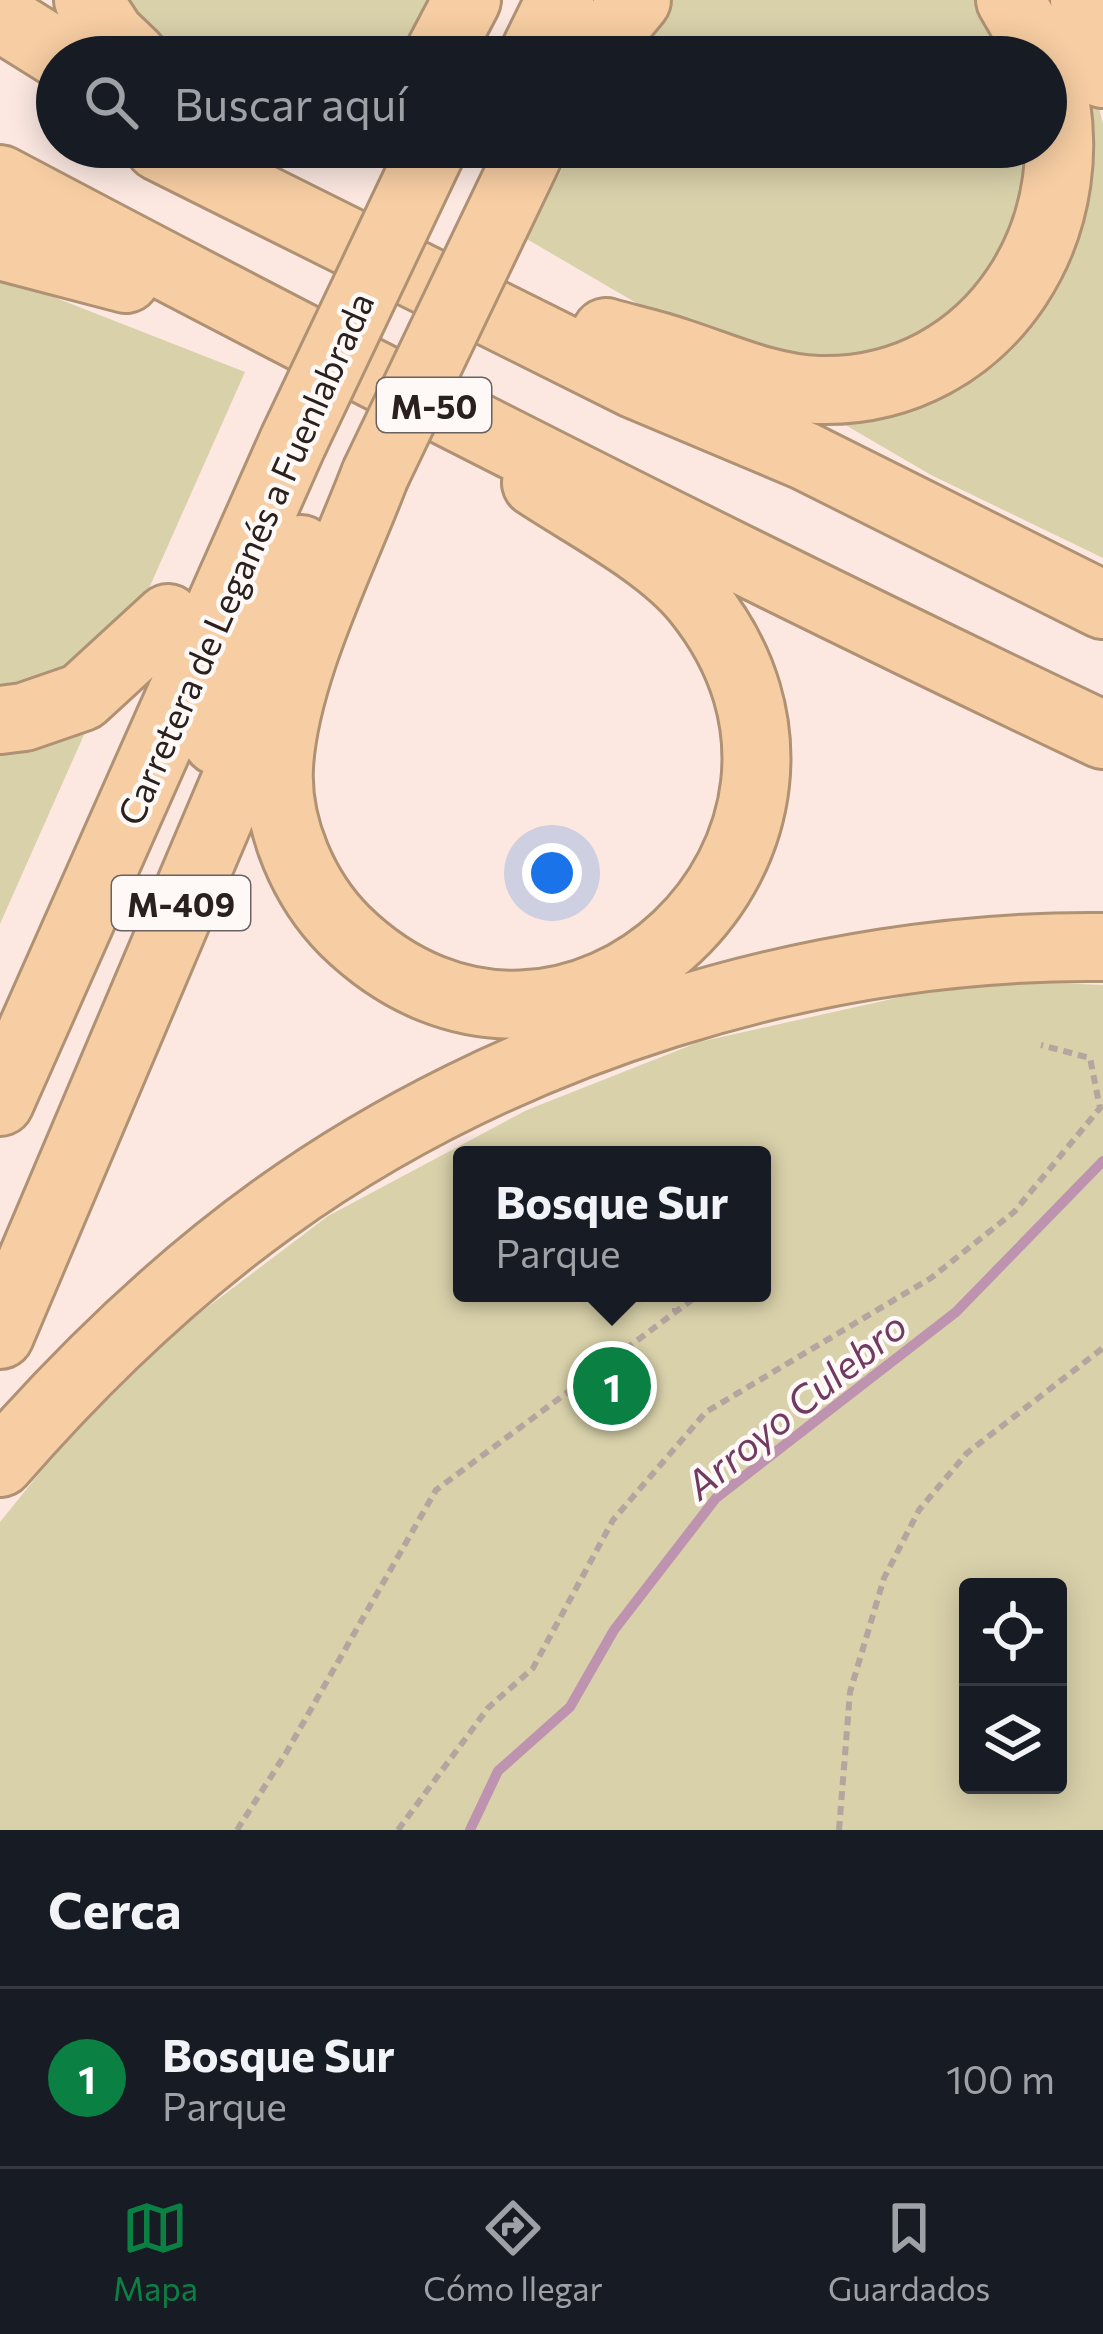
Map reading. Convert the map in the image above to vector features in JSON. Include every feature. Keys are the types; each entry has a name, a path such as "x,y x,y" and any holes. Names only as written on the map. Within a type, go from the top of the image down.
{"highway":[{"path":"88,0 112,36"},
{"path":"443,36 455,0"},
{"path":"447,36 467,0"},
{"path":"487,36 505,0"},
{"path":"542,36 560,0"},
{"path":"589,36 607,0"},
{"path":"607,36 637,0"},
{"path":"1010,0 1031,36"},
{"path":"1084,0 1103,74"},
{"path":"0,17 36,40"},
{"path":"0,65 36,85"},
{"path":"201,168 634,384 805,456 1103,605"},
{"path":"284,168 606,332 805,456"},
{"name":"M-409","path":"0,1335 227,796 387,168"},
{"name":"Carretera de Leganés a Fuenlabrada","path":"0,1239 425,168"},
{"name":"Carretera de Leganés a Fuenlabrada","path":"0,1102 316,451 476,168"},
{"name":"M-409","path":"0,1016 168,617 316,451 517,168"},
{"path":"606,332 765,383 815,390 860,389 894,380 950,354 1014,291 1043,238 1061,168"},
{"name":"M-50","path":"0,179 326,350 871,625 1103,735"},
{"path":"0,213 536,483 871,625"},
{"path":"0,246 126,279"},
{"path":"316,451 302,665 286,720 279,768 288,836 314,893 336,922 381,960 443,993 508,1004 546,1001 613,984 663,952 705,909 723,882 738,853 754,790 753,724 746,689 696,598 641,553 536,483"},
{"path":"0,720 82,697 168,617"},
{"path":"0,1462 53,1401 125,1332 276,1208 354,1158 501,1079 620,1029 825,974 991,951 1103,947"}],"path":[{"path":"398,1830 488,1708 533,1668 613,1520 706,1412 931,1278 1014,1212 1065,1153 1100,1108 1090,1058 1042,1045"},
{"path":"675,1302 675,1311"},
{"path":"237,1830 436,1490 688,1302"},
{"path":"839,1830 850,1692 884,1578 919,1510 967,1453 1103,1348"}],"shaded area":[{"path":"76,0 434,0 414,36 132,36"},
{"path":"652,0 1073,0 1103,124 1103,558 931,475 525,238 563,168 1067,168 1067,36 632,36"},
{"path":"0,276 245,372 0,924"},
{"path":"977,980 1103,985 1103,1830 0,1830 0,1522 63,1444 180,1328 328,1216 453,1149 453,1302 771,1302 771,1146 459,1146 527,1110 699,1042"}],"waterway":[{"name":"Arroyo Culebro","path":"470,1830 498,1771 570,1707 614,1630 716,1498 956,1312 1103,1161"}],"place":[{"name":"Bosque Sur","path":"612,1386"}]}
